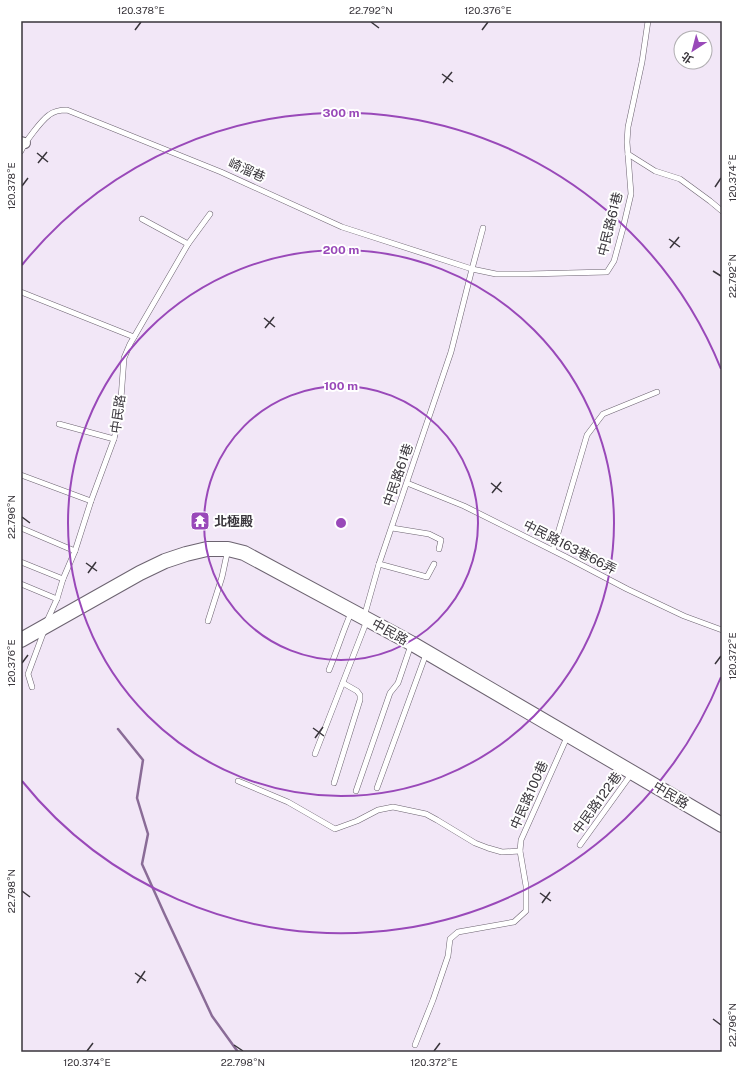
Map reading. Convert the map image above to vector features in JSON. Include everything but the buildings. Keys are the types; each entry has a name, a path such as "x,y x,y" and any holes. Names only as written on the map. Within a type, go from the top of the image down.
{"street":[{"name":"中民路","path":"21,640 140,573 165,561 208,549 228,548 244,553 411,643 722,825"}],"lane":[{"name":"中民路61巷","path":"472,269 496,274 607,272 614,261 624,228 631,194 627,142 628,127 642,62 648,21"},
{"name":"崎溜巷","path":"22,145 48,116 59,110 67,110 221,172 342,228 472,269"},
{"path":"628,154 655,171 680,179 710,201 722,212"},
{"name":"中民路","path":"32,686 28,674 57,599 63,579 75,551 114,439 120,412 124,358 130,344 188,244 210,214"},
{"path":"142,219 188,244"},
{"name":"中民路61巷","path":"358,615 380,564 451,352 483,228"},
{"path":"21,292 134,337"},
{"path":"553,550 587,435 603,414 657,392"},
{"path":"59,424 114,439"},
{"path":"21,476 91,502"},
{"name":"中民路163巷66弄","path":"407,483 464,506 662,606 722,630"},
{"path":"21,528 75,551"},
{"path":"392,528 429,534 441,540 439,549"},
{"path":"208,621 222,576 228,548"},
{"path":"21,562 63,579"},
{"path":"380,564 427,577 434,564"},
{"path":"21,584 57,599"},
{"path":"315,754 366,623 358,615 344,628 329,670"},
{"path":"356,791 390,693 398,683 411,643"},
{"path":"377,788 426,652"},
{"path":"334,784 360,700 360,695 357,691 343,683"},
{"name":"中民路100巷","path":"415,1045 433,1000 448,956 450,939 458,932 514,922 526,911 526,886 520,851 520,840 568,734"},
{"name":"中民路122巷","path":"580,845 633,773"},
{"path":"238,781 288,802 335,829 357,822 378,810 393,807 426,814 475,843 488,848 502,852 520,851"}],"waterway":[{"path":"118,729 143,760 137,798 148,834 142,864 212,1016 238,1052"}],"place":[{"name":"北極殿","path":"200,521"}]}
